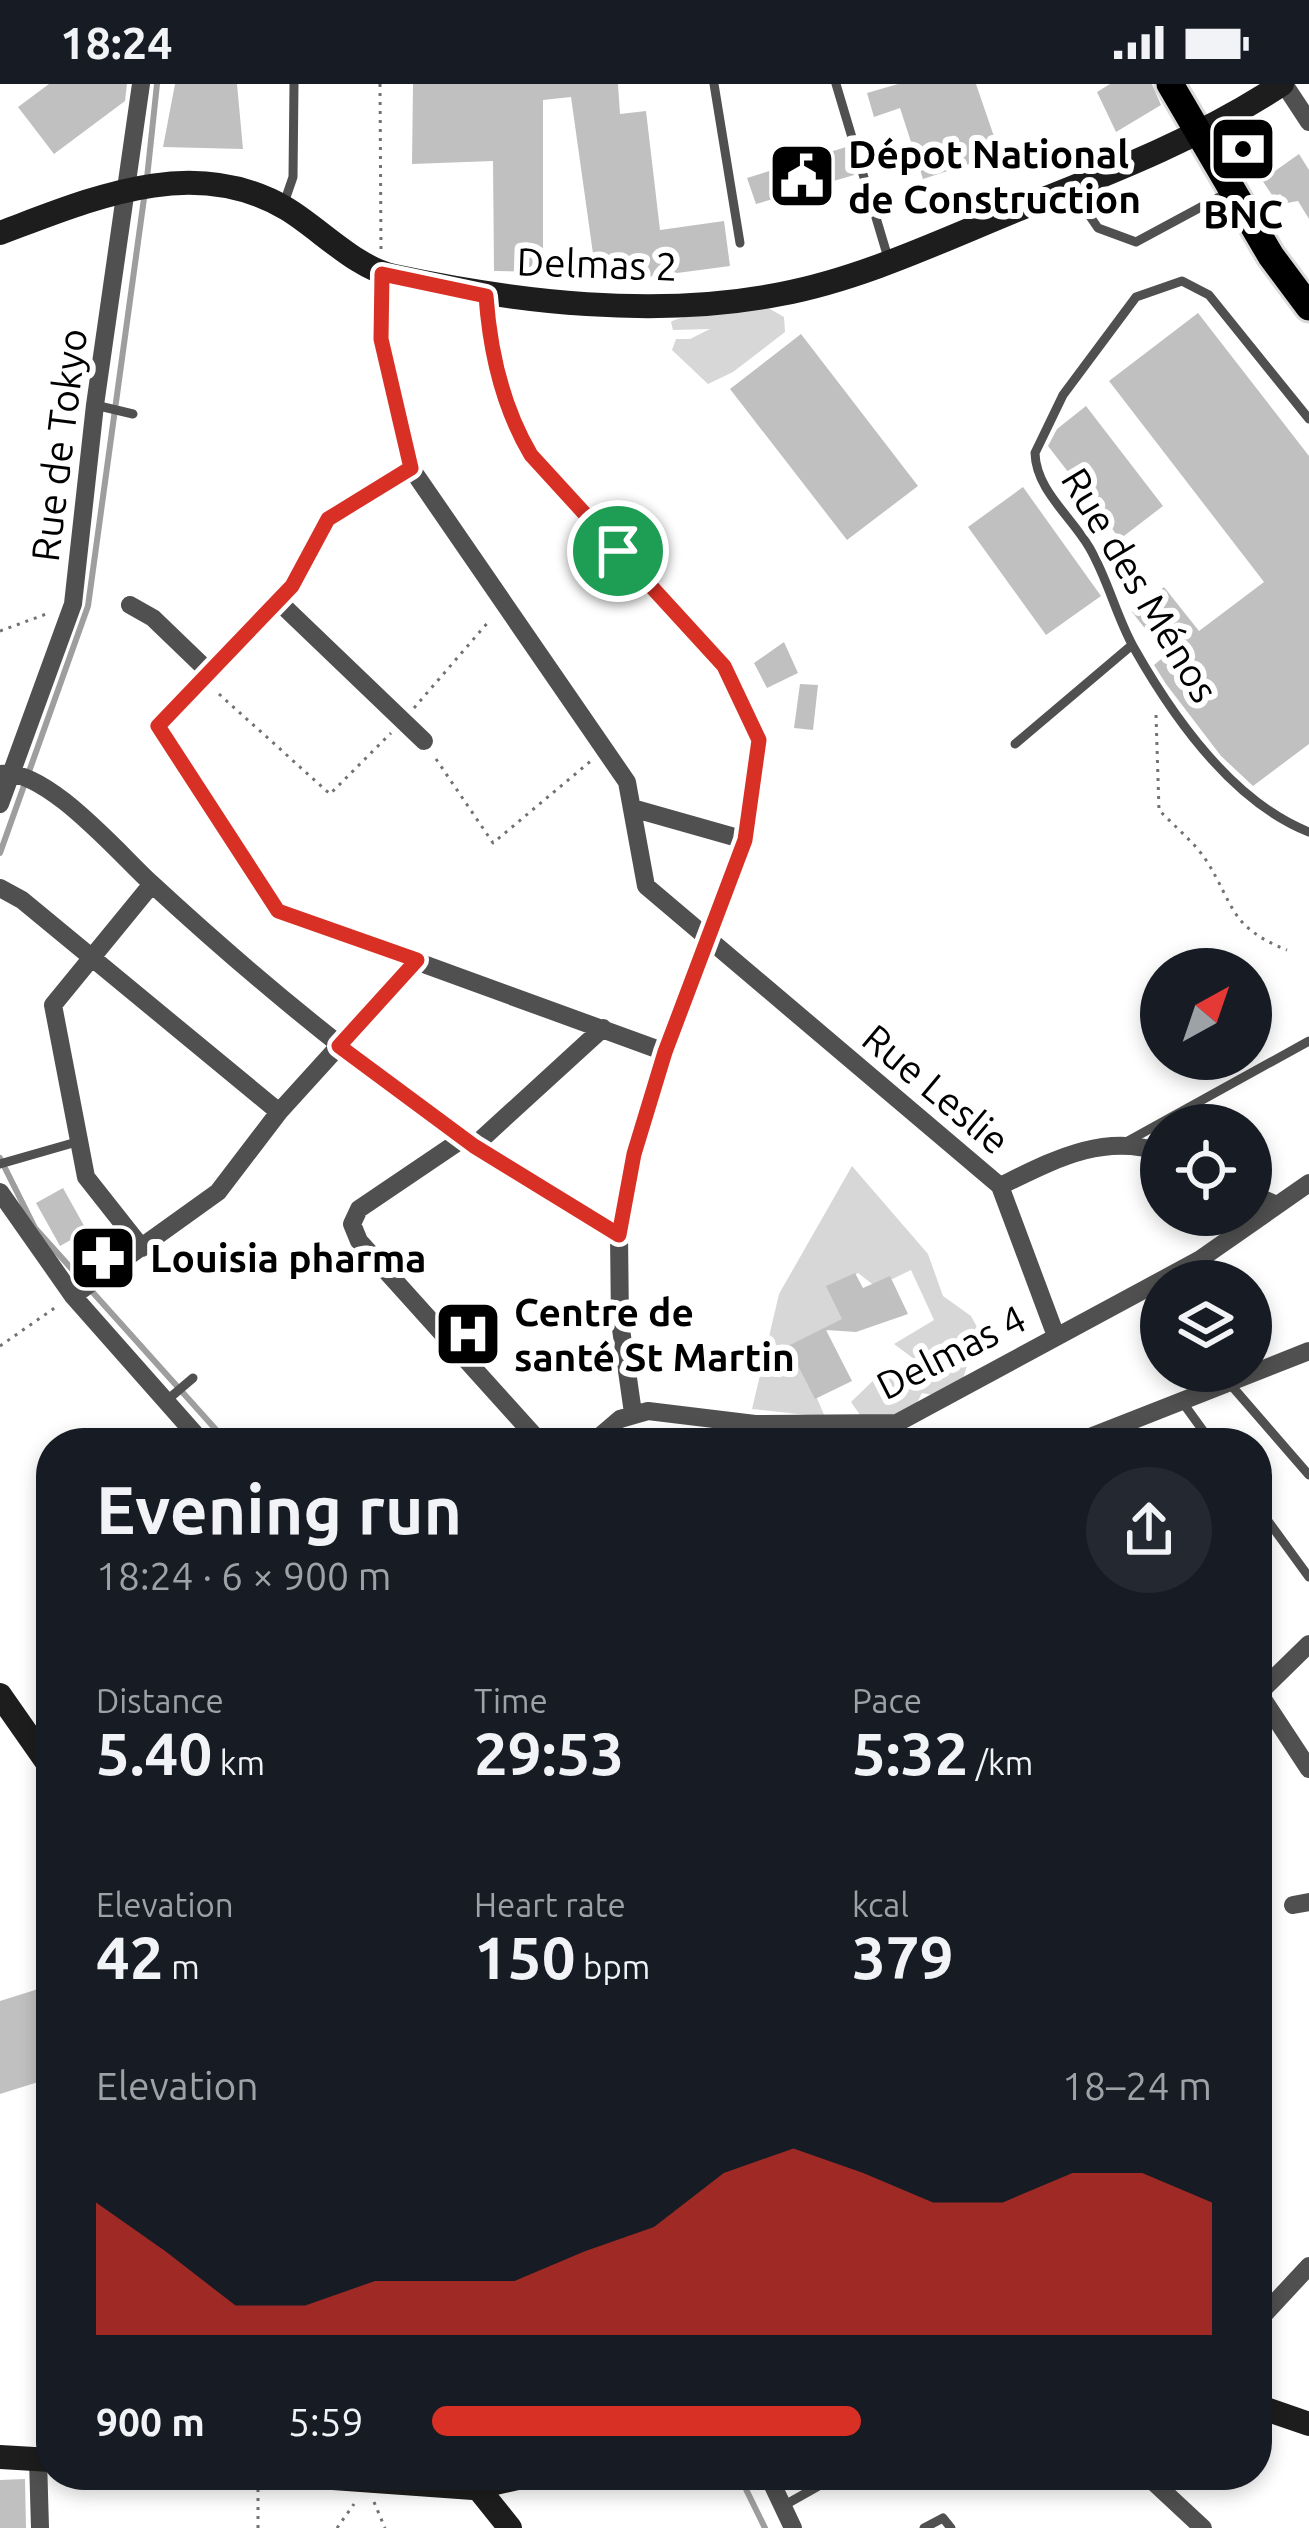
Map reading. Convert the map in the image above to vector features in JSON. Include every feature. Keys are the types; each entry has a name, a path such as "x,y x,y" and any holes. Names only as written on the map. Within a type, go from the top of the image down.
{"main road":[{"path":"1170,84 1193,132 1309,307"}],"street":[{"name":"Rue de Tokyo","path":"0,804 73,604 140,84"},
{"name":"Delmas 2","path":"0,233 128,187 208,183 283,206 382,274 486,296 712,303 784,294 890,261 1071,188 1241,111 1283,84"},
{"path":"1283,84 1309,122"},
{"path":"382,274 381,339 411,468 328,519 279,602 158,726 278,911 665,1052"},
{"path":"486,296 489,344 516,429 531,455 724,666 742,693 759,740 745,840 665,1052 634,1154 619,1235 620,1322 633,1413 612,1428"},
{"name":"Rue Leslie","path":"411,468 627,782 646,886 1000,1186 1056,1336"},
{"path":"279,602 424,741"},
{"path":"130,604 204,674"},
{"path":"9,774 37,784 73,809 339,1046 469,1142 619,1235"},
{"path":"632,808 745,840"},
{"path":"142,1248 86,1177 52,1005 152,884"},
{"path":"0,888 279,1112"},
{"path":"73,1296 218,1192 279,1112 417,960"},
{"path":"527,1428 359,1241 352,1224 359,1209 469,1142 603,1028"},
{"path":"1000,1186 1067,1154 1128,1141 1140,1145"},
{"name":"Delmas 4","path":"633,1413 755,1424 897,1423 1199,1260 1309,1183"},
{"path":"0,1192 73,1296 192,1428"},
{"path":"1272,1203 1277,1205"},
{"path":"1272,1366 1309,1351"},
{"path":"1110,1428 1210,1392"},
{"path":"1124,1422 1127,1428"},
{"path":"897,1423 900,1428"},
{"path":"1272,1679 1309,1644"},
{"path":"0,1695 36,1747"},
{"path":"1272,1713 1309,1769"},
{"path":"1272,2306 1309,2266"},
{"path":"1272,2411 1309,2424"},
{"path":"0,2457 36,2459"},
{"path":"40,2528 43,2490"},
{"path":"477,2490 509,2528"},
{"path":"775,2490 794,2528"},
{"path":"1162,2490 1203,2528"}],"lane":[{"path":"283,206 296,145 294,84"},
{"path":"714,84 740,243"},
{"path":"836,84 890,261"},
{"path":"1071,188 1099,227 1136,242 1230,191"},
{"name":"Rue des Ménos","path":"1309,419 1196,285 1164,284 1136,297 1063,394 1035,453 1044,485 1088,545 1132,645 1168,699 1245,791 1309,832"},
{"path":"100,407 133,414"},
{"path":"1015,744 1132,645"},
{"path":"1128,1141 1309,1041"},
{"path":"0,1164 80,1141"},
{"path":"169,1398 193,1378"},
{"path":"1236,1392 1268,1428"},
{"path":"1183,1403 1201,1428"},
{"path":"1272,1433 1309,1475"},
{"path":"1272,1526 1309,1577"},
{"path":"783,2506 811,2490"},
{"path":"924,2528 943,2518 951,2528"}],"path":[{"path":"380,84 382,274"},
{"path":"0,631 73,604"},
{"path":"204,674 330,794 404,719 503,605"},
{"path":"1168,699 1154,718 1160,810 1203,855 1240,922 1258,938 1287,950"},
{"path":"424,741 493,843 540,809 606,747"},
{"path":"0,1346 73,1296"},
{"path":"257,2528 258,2490"},
{"path":"337,2528 364,2490"},
{"path":"371,2490 385,2528"}],"shaded area":[{"path":"763,305 784,317 785,332 733,372 708,384 672,350 676,339 690,339 710,329 673,330 671,322 677,319"},
{"path":"852,1166 928,1254 943,1296 971,1316 984,1340 971,1352 961,1386 939,1396 922,1393 910,1416 865,1422 851,1402 883,1371 907,1376 914,1359 894,1344 934,1320 911,1270 876,1287 858,1273 844,1282 853,1315 796,1349 825,1417 752,1409 779,1294"}],"building":[{"path":"49,84 127,84 125,101 54,154 18,107"},
{"path":"175,84 237,84 243,149 163,147"},
{"path":"413,84 618,84 620,114 646,111 660,230 724,221 730,266 647,277 596,275 571,97 543,100 543,272 494,271 493,161 412,164"},
{"path":"898,84 976,84 1000,154 923,179 900,108 874,117 867,93"},
{"path":"1110,84 1152,84 1161,105 1116,132 1097,92"},
{"name":"Dépot National de Construction","path":"846,147 854,175 756,204 747,178"},
{"path":"1299,154 1309,170 1309,219 1298,201 1287,203 1280,194 1274,198 1262,180"},
{"path":"1198,313 1309,456 1309,744 1253,786 1221,756 1166,684 1154,665 1166,655 1132,612 1164,587 1199,631 1264,582 1109,381"},
{"path":"801,334 918,486 847,540 730,389"},
{"path":"1086,406 1163,506 1120,539 1048,446 1057,429"},
{"path":"1023,487 1101,596 1046,635 968,527"},
{"path":"784,642 798,673 767,688 754,663"},
{"path":"800,684 818,685 813,730 794,728"},
{"path":"63,1188 87,1231 60,1246 36,1203"},
{"path":"855,1273 863,1288 890,1276 908,1314 856,1332 826,1330 852,1381 815,1399 788,1346 842,1319 826,1286"},
{"path":"36,1990 36,2083 0,2094 0,2001"},
{"path":"25,2479 26,2528 0,2528 0,2480"}],"waterway":[{"path":"147,178 157,84"},
{"path":"0,853 88,606 145,191"},
{"path":"0,1158 35,1228 215,1428"},
{"path":"746,2490 765,2528"}],"place":[{"name":"BNC","path":"1243,149"},
{"name":"Dépot National de Construction","path":"802,176"},
{"name":"Louisia pharma","path":"103,1258"},
{"name":"Centre de santé St Martin","path":"468,1334"}],"route":[{"path":"382,274 486,296 489,344 516,429 531,455 618,551 724,666 742,693 759,740 745,840 665,1052 634,1154 619,1235 474,1146 339,1046 417,960 278,911 158,726 207,670 279,602 328,519 411,468 381,339 382,274"}]}
